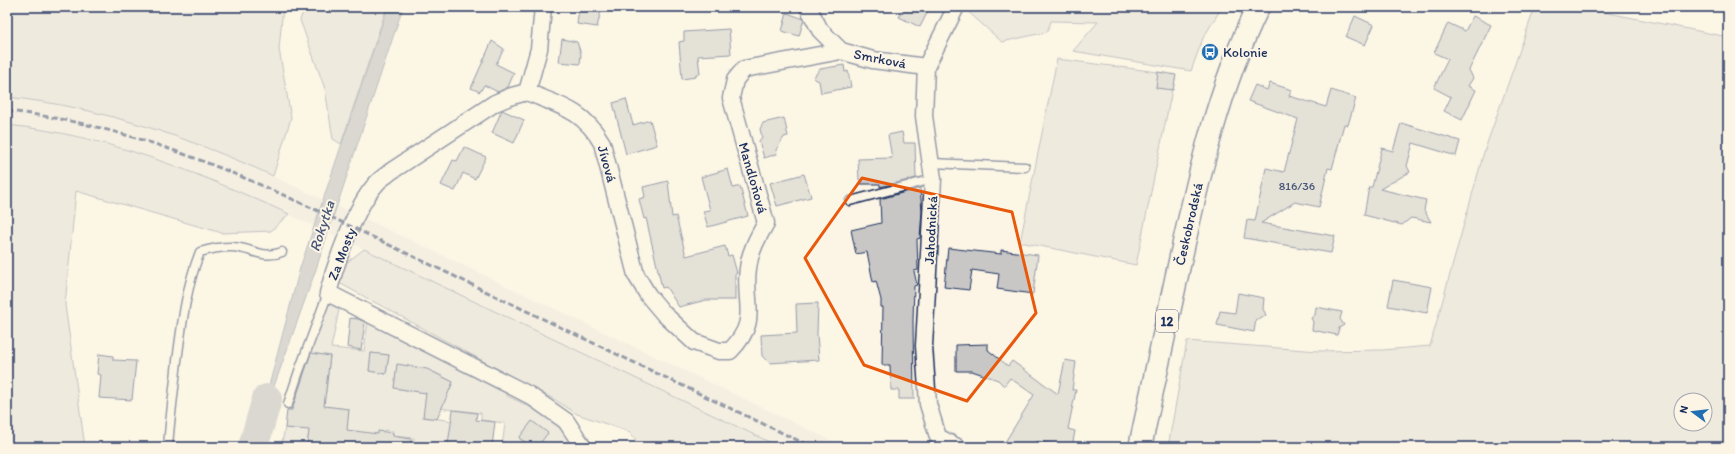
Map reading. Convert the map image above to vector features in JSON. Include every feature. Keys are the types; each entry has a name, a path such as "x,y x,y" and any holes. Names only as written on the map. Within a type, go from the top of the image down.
{"main road":[{"name":"Českobrodská","path":"1140,447 1195,195 1210,135 1232,65 1258,7"}],"street":[{"path":"527,92 538,49 543,7"},
{"name":"Smrková","path":"808,7 820,30 841,51 873,60 926,67"},
{"name":"Jahodnická","path":"956,7 926,67 924,116 933,179 924,346 928,404 938,437 957,447"},
{"name":"Mandloňová","path":"636,275 648,295 664,314 694,342 719,351 730,351 738,343 744,334 749,321 748,268 755,241 766,223 731,98 735,80 744,69 841,51"},
{"name":"Jívová","path":"527,92 570,109 585,119 595,130 602,143 636,275"},
{"name":"Za Mosty","path":"527,92 512,96 495,104 390,172 376,184 359,210 334,269 328,293 529,395 566,421 583,447"}],"lane":[{"path":"931,163 1025,167"},
{"path":"850,201 933,179"},
{"path":"168,447 169,426 183,318 193,269 200,252 216,248 232,247 272,256 282,252"},
{"path":"288,404 328,293"}],"highlighted area":[{"path":"862,178 1012,212 1036,313 967,401 864,365 805,258"}],"shaded area":[{"path":"7,7 283,7 279,49 291,118 273,176 209,149 110,116 76,108 7,97"},
{"path":"305,7 387,7 341,144 333,139 325,89 300,20"},
{"path":"1222,7 1203,38 1191,71 1073,51 1098,22 1051,21 1047,32 1002,42 964,8"},
{"path":"1535,7 1578,7 1728,37 1728,447 1168,447 1187,341 1318,351 1383,350 1430,346 1484,152"},
{"path":"1057,59 1158,72 1156,87 1172,90 1136,265 1020,242"},
{"path":"7,97 29,99 103,113 178,136 233,158 376,224 845,447 780,447 364,249 222,184 169,163 97,140 7,125"},
{"path":"7,125 81,137 152,158 187,170 289,214 271,231 222,233 76,191 65,305 85,447 7,447"},
{"path":"364,249 780,447 641,447 630,432 577,414 557,401 328,277"},
{"path":"326,298 340,305 331,348 364,351 368,319 508,390 507,396 546,416 561,429 576,447 537,447 519,438 532,447 502,447 505,423 481,420 481,413 457,410 470,447 413,447 414,438 393,436 393,431 385,430 378,434 342,439 308,436 307,447 281,447 285,428","holes":["310,353 330,356 326,393 299,390 305,367 308,367","371,353 389,355 386,374 369,371","397,365 418,367 419,392 394,388","434,372 453,382 448,393 438,389 429,407 455,410 454,421 424,417 427,387","321,406 349,409 346,433"]}],"water":[{"path":"388,7 403,7 315,272 255,439 300,268"}],"building":[{"path":"579,7 596,7 596,9 601,11 597,27 577,24"},
{"path":"904,7 930,7 920,27 899,17"},
{"path":"787,13 804,19 799,36 782,31"},
{"path":"1355,16 1374,25 1365,45 1346,37"},
{"path":"1473,16 1491,25 1469,70 1473,78 1468,86 1476,90 1462,120 1444,111 1451,97 1434,88 1448,59 1434,53 1448,23 1465,31"},
{"path":"729,29 731,54 698,56 700,74 696,74 696,77 682,79 679,42 684,41 684,32"},
{"path":"562,39 577,42 581,54 580,64 559,62"},
{"path":"492,41 504,49 496,64 514,73 508,87 498,92 484,85 480,92 471,88"},
{"path":"844,65 845,72 848,71 851,87 821,93 819,81 813,78 820,69"},
{"path":"1158,72 1176,75 1173,90 1156,88"},
{"path":"1270,83 1292,90 1289,96 1326,107 1331,90 1356,98 1348,125 1344,124 1332,169 1328,168 1319,207 1295,202 1261,223 1335,236 1331,253 1244,238 1247,220 1255,221 1266,168 1284,172 1298,119 1248,101 1255,85 1267,90"},
{"path":"626,99 633,125 650,120 657,145 626,154 613,103"},
{"path":"502,110 524,120 514,143 492,133"},
{"path":"784,118 788,136 784,137 776,150 777,154 764,158 759,141 762,137 760,129 763,123"},
{"path":"1401,123 1460,141 1456,156 1413,143 1407,166 1410,172 1380,189 1426,200 1424,210 1431,222 1411,218 1402,225 1364,215 1369,187 1372,187 1382,148 1393,151"},
{"path":"902,132 904,143 915,143 916,178 880,187 880,184 861,184 861,180 859,180 858,159 892,158 888,135"},
{"path":"464,147 486,157 475,179 463,173 455,191 441,185 453,160 457,161"},
{"path":"728,169 733,188 740,186 748,216 708,227 703,211 710,210 701,177"},
{"path":"804,174 811,197 777,206 770,183"},
{"path":"668,181 672,217 676,216 686,256 725,246 728,256 732,255 737,273 735,274 735,300 706,300 679,307 666,287 662,288 646,218 644,219 639,199 645,197 643,187"},
{"path":"920,188 922,211 920,238 917,239 918,270 914,271 917,285 914,286 913,321 914,399 899,399 899,390 891,390 890,365 882,365 883,307 881,307 881,300 876,281 873,282 867,252 856,254 851,230 881,223 880,199"},
{"path":"948,248 1001,254 1001,250 1038,255 1033,294 997,289 999,274 972,270 969,290 944,287"},
{"path":"1393,280 1432,287 1427,313 1388,306"},
{"path":"1238,293 1264,298 1263,309 1266,315 1259,320 1256,319 1254,332 1217,325 1220,311 1235,313"},
{"path":"818,303 817,334 819,360 769,363 762,356 761,335 797,333 796,304"},
{"path":"1316,307 1342,312 1340,319 1344,325 1339,328 1337,335 1312,330 1313,322 1311,318 1315,315"},
{"path":"350,318 365,322 361,350 347,347"},
{"path":"988,344 988,350 1008,366 1012,361 1058,394 1065,360 1076,362 1072,390 1076,390 1068,429 1075,431 1072,447 1037,441 1035,447 1002,447 1034,395 1010,378 1004,386 998,380 972,371 956,371 956,345"},
{"path":"311,353 330,356 324,406 349,409 347,430 378,434 378,431 393,433 393,436 411,439 411,447 307,447 309,430 285,428 287,410 292,410"},
{"path":"371,353 389,355 386,374 369,371"},
{"path":"99,354 113,356 113,360 136,361 132,400 99,398 101,375 97,374"},
{"path":"397,364 427,369 453,382 437,419 423,417 426,393 394,388"},
{"path":"453,410 477,413 476,420 495,422 492,447 470,447 448,444"},
{"path":"532,421 548,433 537,447 532,447 519,438"}],"waterway":[{"name":"Rokytka","path":"253,447 267,399"}],"railway":[{"path":"7,111 63,120 117,132 170,149 223,169 326,214 812,447"}],"place":[{"name":"Kolonie","path":"1210,52"}]}
